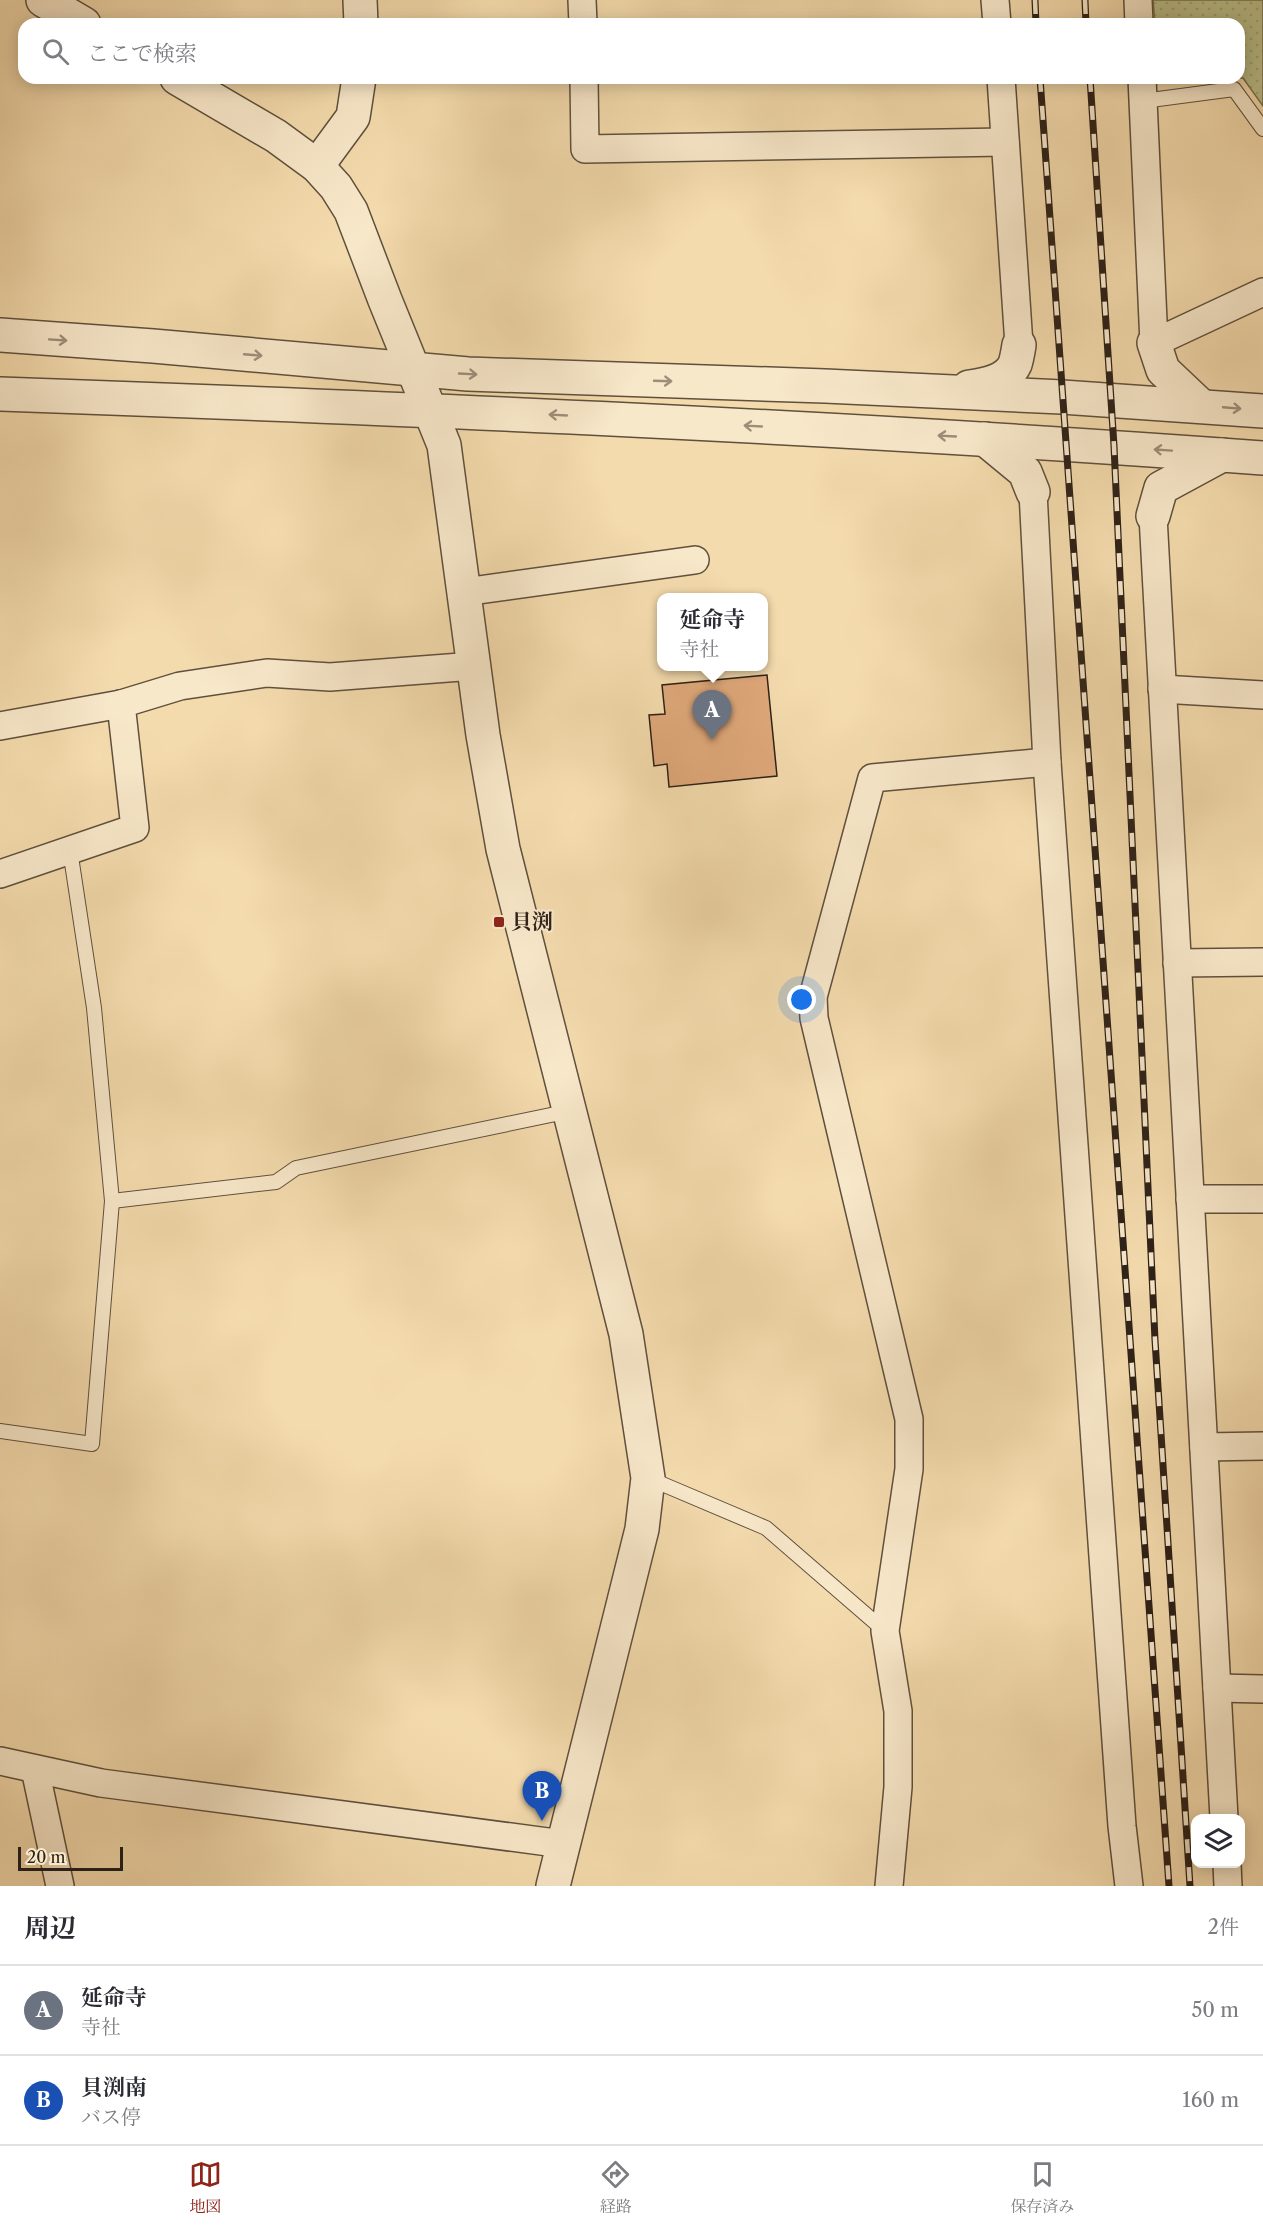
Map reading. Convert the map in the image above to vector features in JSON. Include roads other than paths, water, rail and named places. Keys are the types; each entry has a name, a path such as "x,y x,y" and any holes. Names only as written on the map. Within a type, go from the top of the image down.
{"street":[{"path":"43,0 74,18"},
{"path":"360,0 361,18"},
{"path":"582,0 583,18"},
{"path":"995,0 996,18"},
{"path":"1138,0 1139,18"},
{"path":"187,84 276,136 317,166 336,187 351,211 444,445 452,486 483,735 503,849 626,1334 648,1478 642,1529 553,1886"},
{"path":"317,166 353,117 358,84"},
{"path":"584,84 585,148 1005,142"},
{"path":"931,392 982,385 1002,378 1014,365 1019,345 1001,84"},
{"path":"1143,90 1154,343 1163,370 1200,405"},
{"path":"1154,343 1263,292"},
{"path":"0,335 468,374 825,386 1062,397 1263,411"},
{"path":"0,394 430,409 985,439 1263,458"},
{"path":"985,439 1025,472 1033,492 1047,762 1122,1826 1129,1886"},
{"path":"1222,455 1161,488 1153,516 1224,1814"},
{"path":"464,592 694,560"},
{"path":"0,726 121,704 180,686 267,673 330,677 474,666"},
{"path":"1162,689 1263,695"},
{"path":"0,874 135,828 121,704"},
{"path":"889,1886 898,1787 898,1711 885,1631 909,1469 909,1419 814,1018 813,997 872,778 1047,762"},
{"path":"1177,963 1263,962"},
{"path":"1190,1199 1263,1199"},
{"path":"1204,1447 1263,1446"},
{"path":"1217,1688 1263,1689"},
{"path":"0,1761 101,1783 563,1844"},
{"path":"35,1769 60,1886"},
{"path":"1227,1868 1228,1886"}],"lane":[{"path":"1143,90 1234,89 1263,129"},
{"path":"0,1431 92,1444 112,1201 94,1008 70,850"},
{"path":"112,1201 276,1182 296,1168 570,1111"},
{"path":"648,1478 766,1528 885,1631"}],"railway":[{"path":"1035,0 1036,18"},
{"path":"1085,0 1086,18"},
{"path":"1040,84 1169,1886"},
{"path":"1090,84 1114,446 1155,1340 1190,1886"}],"place":[{"name":"延命寺","path":"712,740"},
{"name":"貝渕","path":"499,922"},
{"name":"貝渕南","path":"542,1821"}]}
